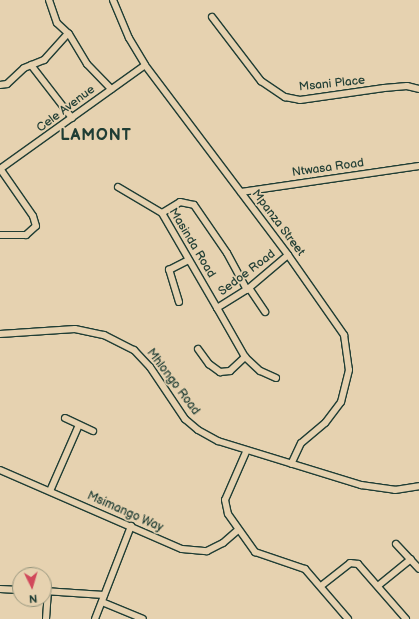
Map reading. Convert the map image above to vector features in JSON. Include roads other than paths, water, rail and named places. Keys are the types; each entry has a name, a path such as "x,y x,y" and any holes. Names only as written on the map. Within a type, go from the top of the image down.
{"street":[{"path":"49,0 55,18 68,33 87,64 111,89"},
{"name":"Mpanza Street","path":"113,0 129,38 145,65 288,255 339,326 346,345 349,360 347,380 340,402 325,423 301,442 291,464"},
{"name":"Msani Place","path":"212,17 261,81 285,97 300,100 384,88 407,86 419,89"},
{"path":"0,85 7,84 20,71 44,60 68,33"},
{"name":"Cele Avenue","path":"0,235 26,235 36,226 34,216 0,170 145,65"},
{"path":"31,66 72,118"},
{"name":"Ntwasa Road","path":"240,192 419,166"},
{"name":"Masinda Road","path":"118,187 162,212 217,308"},
{"path":"162,212 180,202 194,205 228,253 248,289 265,312"},
{"name":"Sedoe Road","path":"276,378 260,371 245,357 217,308 248,289 288,255"},
{"path":"179,302 169,270 189,260"},
{"name":"Mhlongo Road","path":"0,334 75,329 113,338 134,350 144,358 191,425 218,441 246,452 377,488 395,490 419,486"},
{"path":"198,349 209,364 220,372 230,371 245,357"},
{"path":"65,418 93,431"},
{"path":"50,491 79,425"},
{"path":"246,452 225,500 225,509 238,530 255,552 305,569 348,619"},
{"name":"Msimango Way","path":"0,470 182,549 199,552 223,543 238,530"},
{"path":"95,619 130,526"},
{"path":"396,544 419,569"},
{"path":"378,585 411,559"},
{"path":"321,586 350,563 355,563 362,567 406,619"},
{"path":"0,589 12,590"},
{"path":"52,591 104,595"},
{"path":"102,602 143,619"},
{"path":"46,607 46,619"}],"district":[{"name":"LAMONT","path":"96,136"}]}
